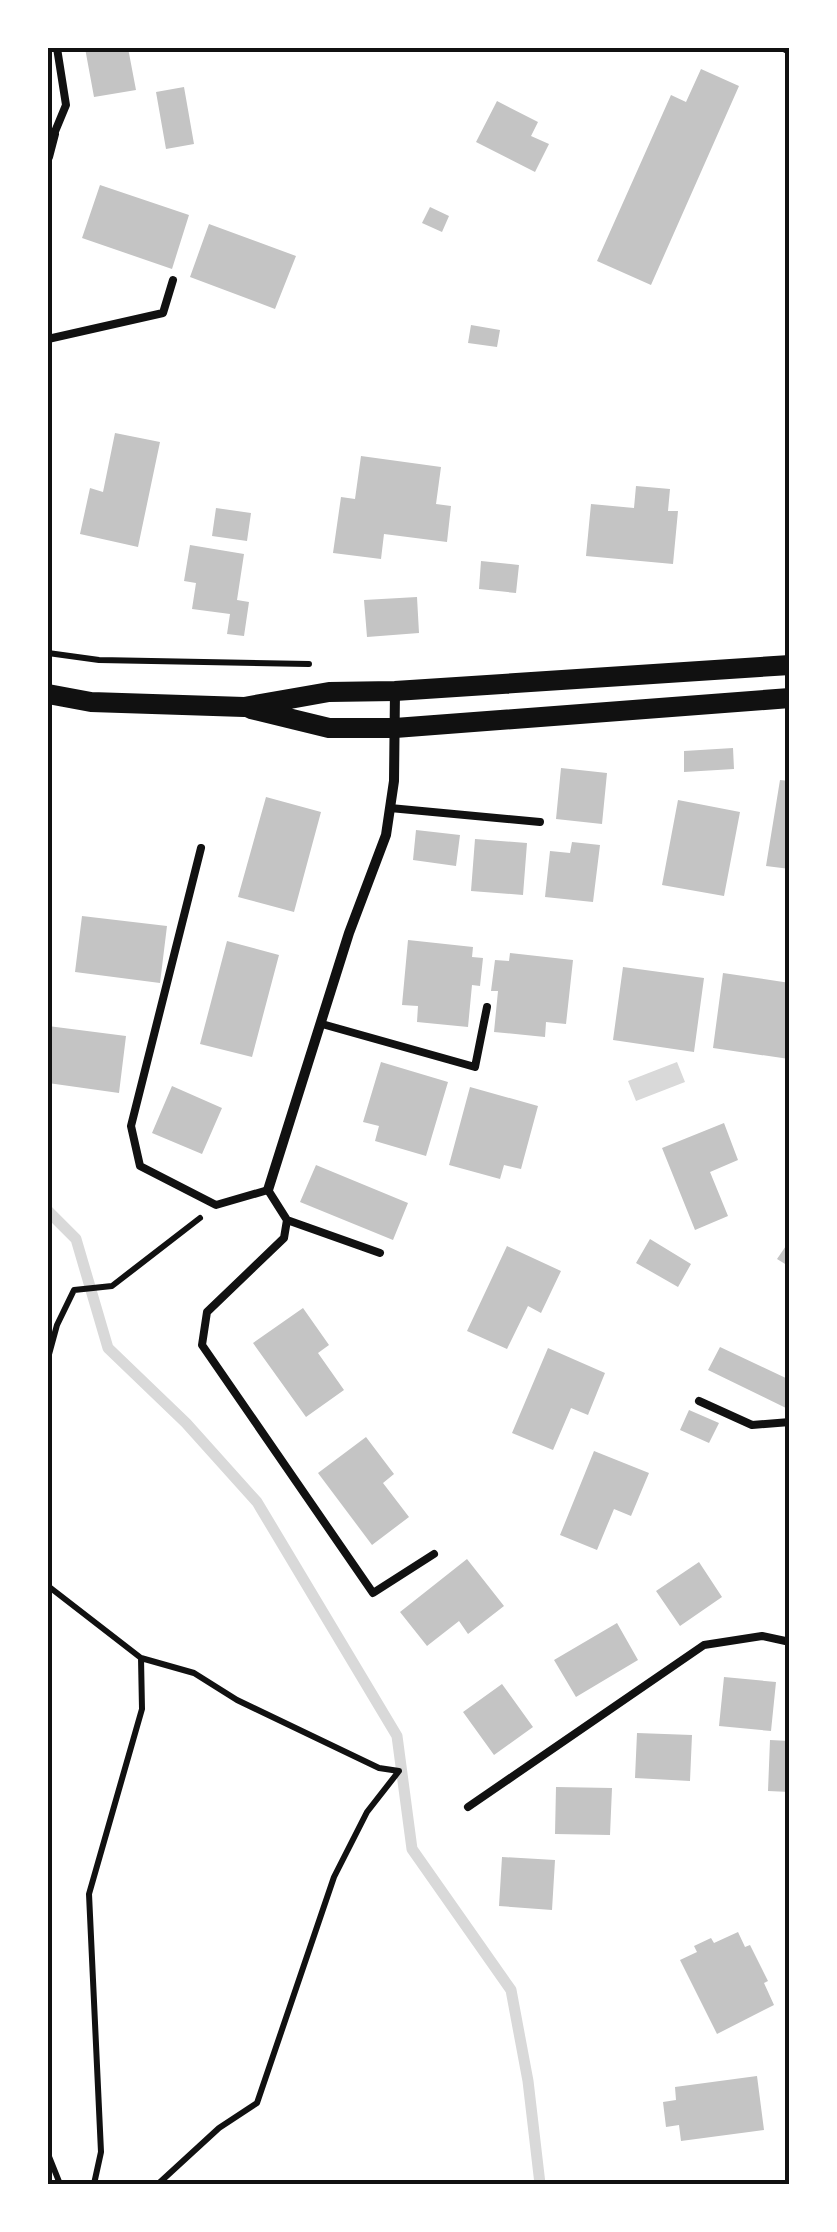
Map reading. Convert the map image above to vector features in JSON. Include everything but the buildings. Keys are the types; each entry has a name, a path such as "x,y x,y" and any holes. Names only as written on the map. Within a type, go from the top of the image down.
{"main road":[{"path":"244,707 312,694 395,692 790,665"},
{"path":"48,694 90,702 244,707 328,728 394,728 790,698"}],"street":[{"path":"48,157 51,132"},
{"path":"268,1190 349,933 386,835 394,781 395,692"}],"lane":[{"path":"51,132 66,105 56,48"},
{"path":"48,339 164,313 173,280"},
{"path":"390,808 540,822"},
{"path":"201,848 131,1126 140,1166 216,1205 268,1190 287,1220 380,1253"},
{"path":"322,1024 474,1068 488,1007"},
{"path":"287,1220 284,1238 207,1312 202,1346 372,1593 434,1554"},
{"path":"699,1400 752,1425 790,1422"},
{"path":"468,1807 704,1644 762,1636 790,1642"}],"path":[{"path":"48,653 100,660 310,664"},
{"path":"48,1358 57,1325 74,1290 112,1286 216,1205"},
{"path":"48,1586 140,1658 194,1673 237,1700 379,1768 399,1770 367,1812 334,1876 257,2103 219,2128 158,2184"},
{"path":"94,2184 101,2152 89,1894 142,1708 140,1658"},
{"path":"48,2154 60,2184"}],"shaded area":[{"path":"677,1062 685,1082 636,1101 628,1081"}],"waterway":[{"path":"48,1211 76,1239 108,1348 186,1423 257,1502 397,1736 412,1849 511,1990 528,2081 540,2184"}]}
